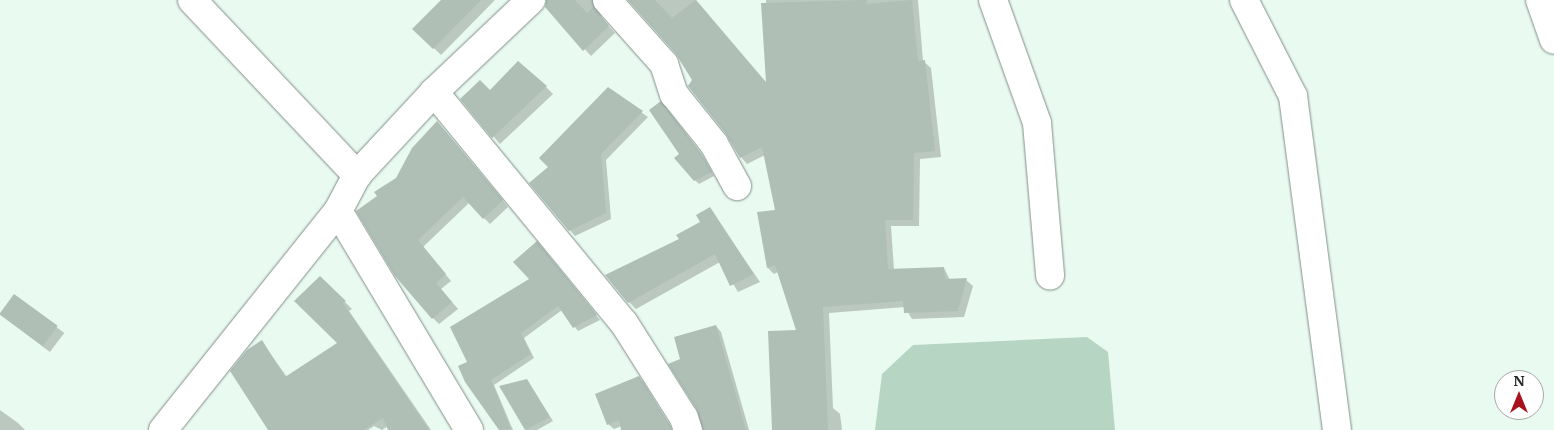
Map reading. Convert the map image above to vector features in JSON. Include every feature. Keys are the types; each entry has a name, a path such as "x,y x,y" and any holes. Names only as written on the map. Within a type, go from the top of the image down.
{"street":[{"path":"192,0 357,175"},
{"path":"172,426 338,211 357,175 434,92 531,0"},
{"path":"607,0 664,64 674,94 714,144 737,186"},
{"path":"993,0 1037,123 1050,275"},
{"path":"1244,0 1293,96 1337,430"},
{"path":"1540,0 1554,40"},
{"path":"434,92 624,323 684,418 688,430"},
{"path":"338,211 469,430"}],"shaded area":[{"path":"1087,337 1108,352 1115,430 875,430 882,374 913,345"}],"building":[{"path":"441,0 481,0 433,49 412,29"},
{"path":"546,0 575,0 587,13 593,7 609,26 583,51 545,7"},
{"path":"628,0 655,0 672,18 696,0 766,82 761,3 867,0 866,4 912,0 918,61 925,60 935,151 914,153 913,220 885,220 888,269 944,267 945,279 967,278 958,311 904,313 903,301 823,307 828,430 772,430 768,331 796,330 775,265 767,268 757,212 775,210 762,147 740,158 726,134 688,86 692,80 676,54"},
{"path":"518,61 547,86 492,138 460,99 480,80 490,90"},
{"path":"608,87 643,111 601,154 606,213 569,231 529,183 548,167 539,158"},
{"path":"661,101 701,153 712,172 694,181 674,158 679,154 649,110"},
{"path":"437,121 503,200 483,219 463,197 418,240 446,274 436,283 452,302 432,319 395,276 356,211 377,196 374,192 396,178 412,148"},
{"path":"710,207 754,274 730,286 715,254 628,303 605,275 679,239 676,235 700,222 696,215"},
{"path":"537,241 597,315 573,328 558,306 521,333 531,354 491,380 511,429 499,430 465,382 458,366 467,362 450,327 529,279 513,262"},
{"path":"320,276 346,301 343,303 429,430 388,430 383,418 364,430 268,430 230,371 247,350 262,340 285,377 337,343 294,301"},
{"path":"14,294 58,326 43,346 0,315"},
{"path":"716,325 746,430 703,430 697,410 668,364 680,359 674,337"},
{"path":"639,376 672,430 621,430 619,420 607,425 595,394"},
{"path":"527,379 550,417 525,430 499,386"}]}
